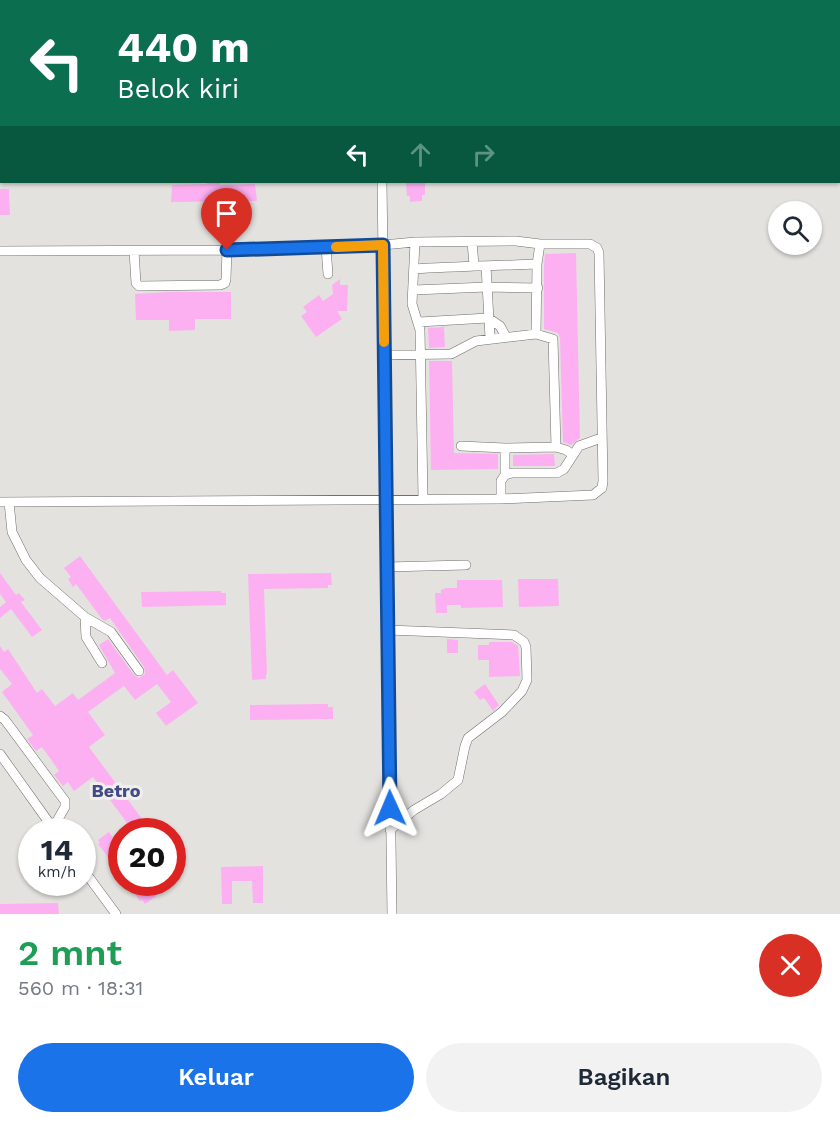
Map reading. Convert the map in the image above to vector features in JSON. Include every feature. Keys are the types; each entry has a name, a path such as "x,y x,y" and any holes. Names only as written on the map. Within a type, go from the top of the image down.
{"lane":[{"path":"382,183 392,914"},
{"path":"0,251 227,250 415,242 516,241 540,244 590,244 597,248 599,253 603,481 598,493 501,499 5,502 12,532 26,560 40,578 85,617 111,632 139,671"},
{"path":"415,242 412,304 419,322 421,353 423,498"},
{"path":"472,242 474,265"},
{"path":"536,334 537,264 540,244"},
{"path":"326,247 328,274"},
{"path":"135,251 136,283 139,286 220,285 225,283 227,250"},
{"path":"415,269 537,264"},
{"path":"486,266 489,338"},
{"path":"414,290 487,287 538,288"},
{"path":"419,322 488,318 500,326 506,336"},
{"path":"384,355 451,354 476,341 506,336 536,334 553,339 556,447"},
{"path":"505,475 557,473 564,469 579,446 601,438"},
{"path":"461,446 556,447 573,455"},
{"path":"501,499 501,481 505,475 505,448"},
{"path":"387,567 466,565"},
{"path":"85,617 86,637 102,663"},
{"path":"388,630 514,635 524,642 526,647 527,680 522,691 502,712 468,738 458,780 441,794 414,810 390,830"},
{"path":"0,716 65,801 60,818"},
{"path":"0,754 45,818"},
{"path":"96,887 116,914"}],"building":[{"path":"406,183 425,183 425,195 422,195 422,201 410,202 410,196 407,196"},
{"path":"255,184 257,201 171,202 172,185"},
{"path":"0,189 9,189 10,215 0,215"},
{"path":"576,253 580,438 571,445 563,442 560,338 558,333 544,329 544,265 545,254"},
{"path":"340,279 340,285 348,285 347,311 337,311 342,319 316,337 301,316 307,312 303,307 319,295 323,301 333,294 332,285"},
{"path":"231,292 231,319 195,319 195,330 169,331 169,320 136,320 135,294"},
{"path":"444,327 445,347 429,348 428,328"},
{"path":"429,361 452,361 454,453 498,454 498,469 431,470"},
{"path":"554,454 555,466 513,466 513,455"},
{"path":"80,556 167,675 173,670 198,703 166,726 156,713 171,702 157,684 135,700 124,686 88,712 105,735 89,747 141,818 123,818 93,777 74,791 68,782 63,786 54,775 59,771 42,747 36,751 27,739 33,735 2,692 12,684 0,669 0,646 4,652 8,649 37,693 42,689 55,706 73,693 78,700 115,673 99,645 108,639 134,675 139,678 145,674 144,667 110,618 105,621 102,619 76,584 73,587 68,579 71,577 64,568"},
{"path":"0,573 16,595 19,593 25,600 21,602 42,630 32,637 11,609 0,618 0,607 6,602 0,594"},
{"path":"331,573 332,585 328,585 328,588 264,589 267,674 266,679 252,680 248,574"},
{"path":"518,579 558,579 559,606 519,607"},
{"path":"457,580 502,580 503,607 461,608 461,605 447,605 447,613 436,613 435,593 441,593 441,590 446,588 457,588"},
{"path":"221,591 221,593 226,593 226,605 142,607 141,592"},
{"path":"447,639 458,640 458,653 447,653"},
{"path":"489,642 512,642 518,646 520,676 489,677 489,660 478,660 478,645 489,645"},
{"path":"485,684 499,705 493,711 484,698 480,700 474,692"},
{"path":"328,704 328,707 333,707 333,719 250,720 250,705"},
{"path":"108,833 108,857 98,844 100,843 98,840"},
{"path":"263,866 263,903 253,903 252,881 232,881 232,904 222,904 221,867"},
{"path":"136,896 156,896 145,904 142,900 140,901"},
{"path":"58,903 59,914 0,914 0,904"}],"slow traffic":[{"path":"336,247 383,245 384,342"}],"district":[{"name":"Betro","path":"116,790"}],"route":[{"path":"227,250 383,245 390,808"}]}
